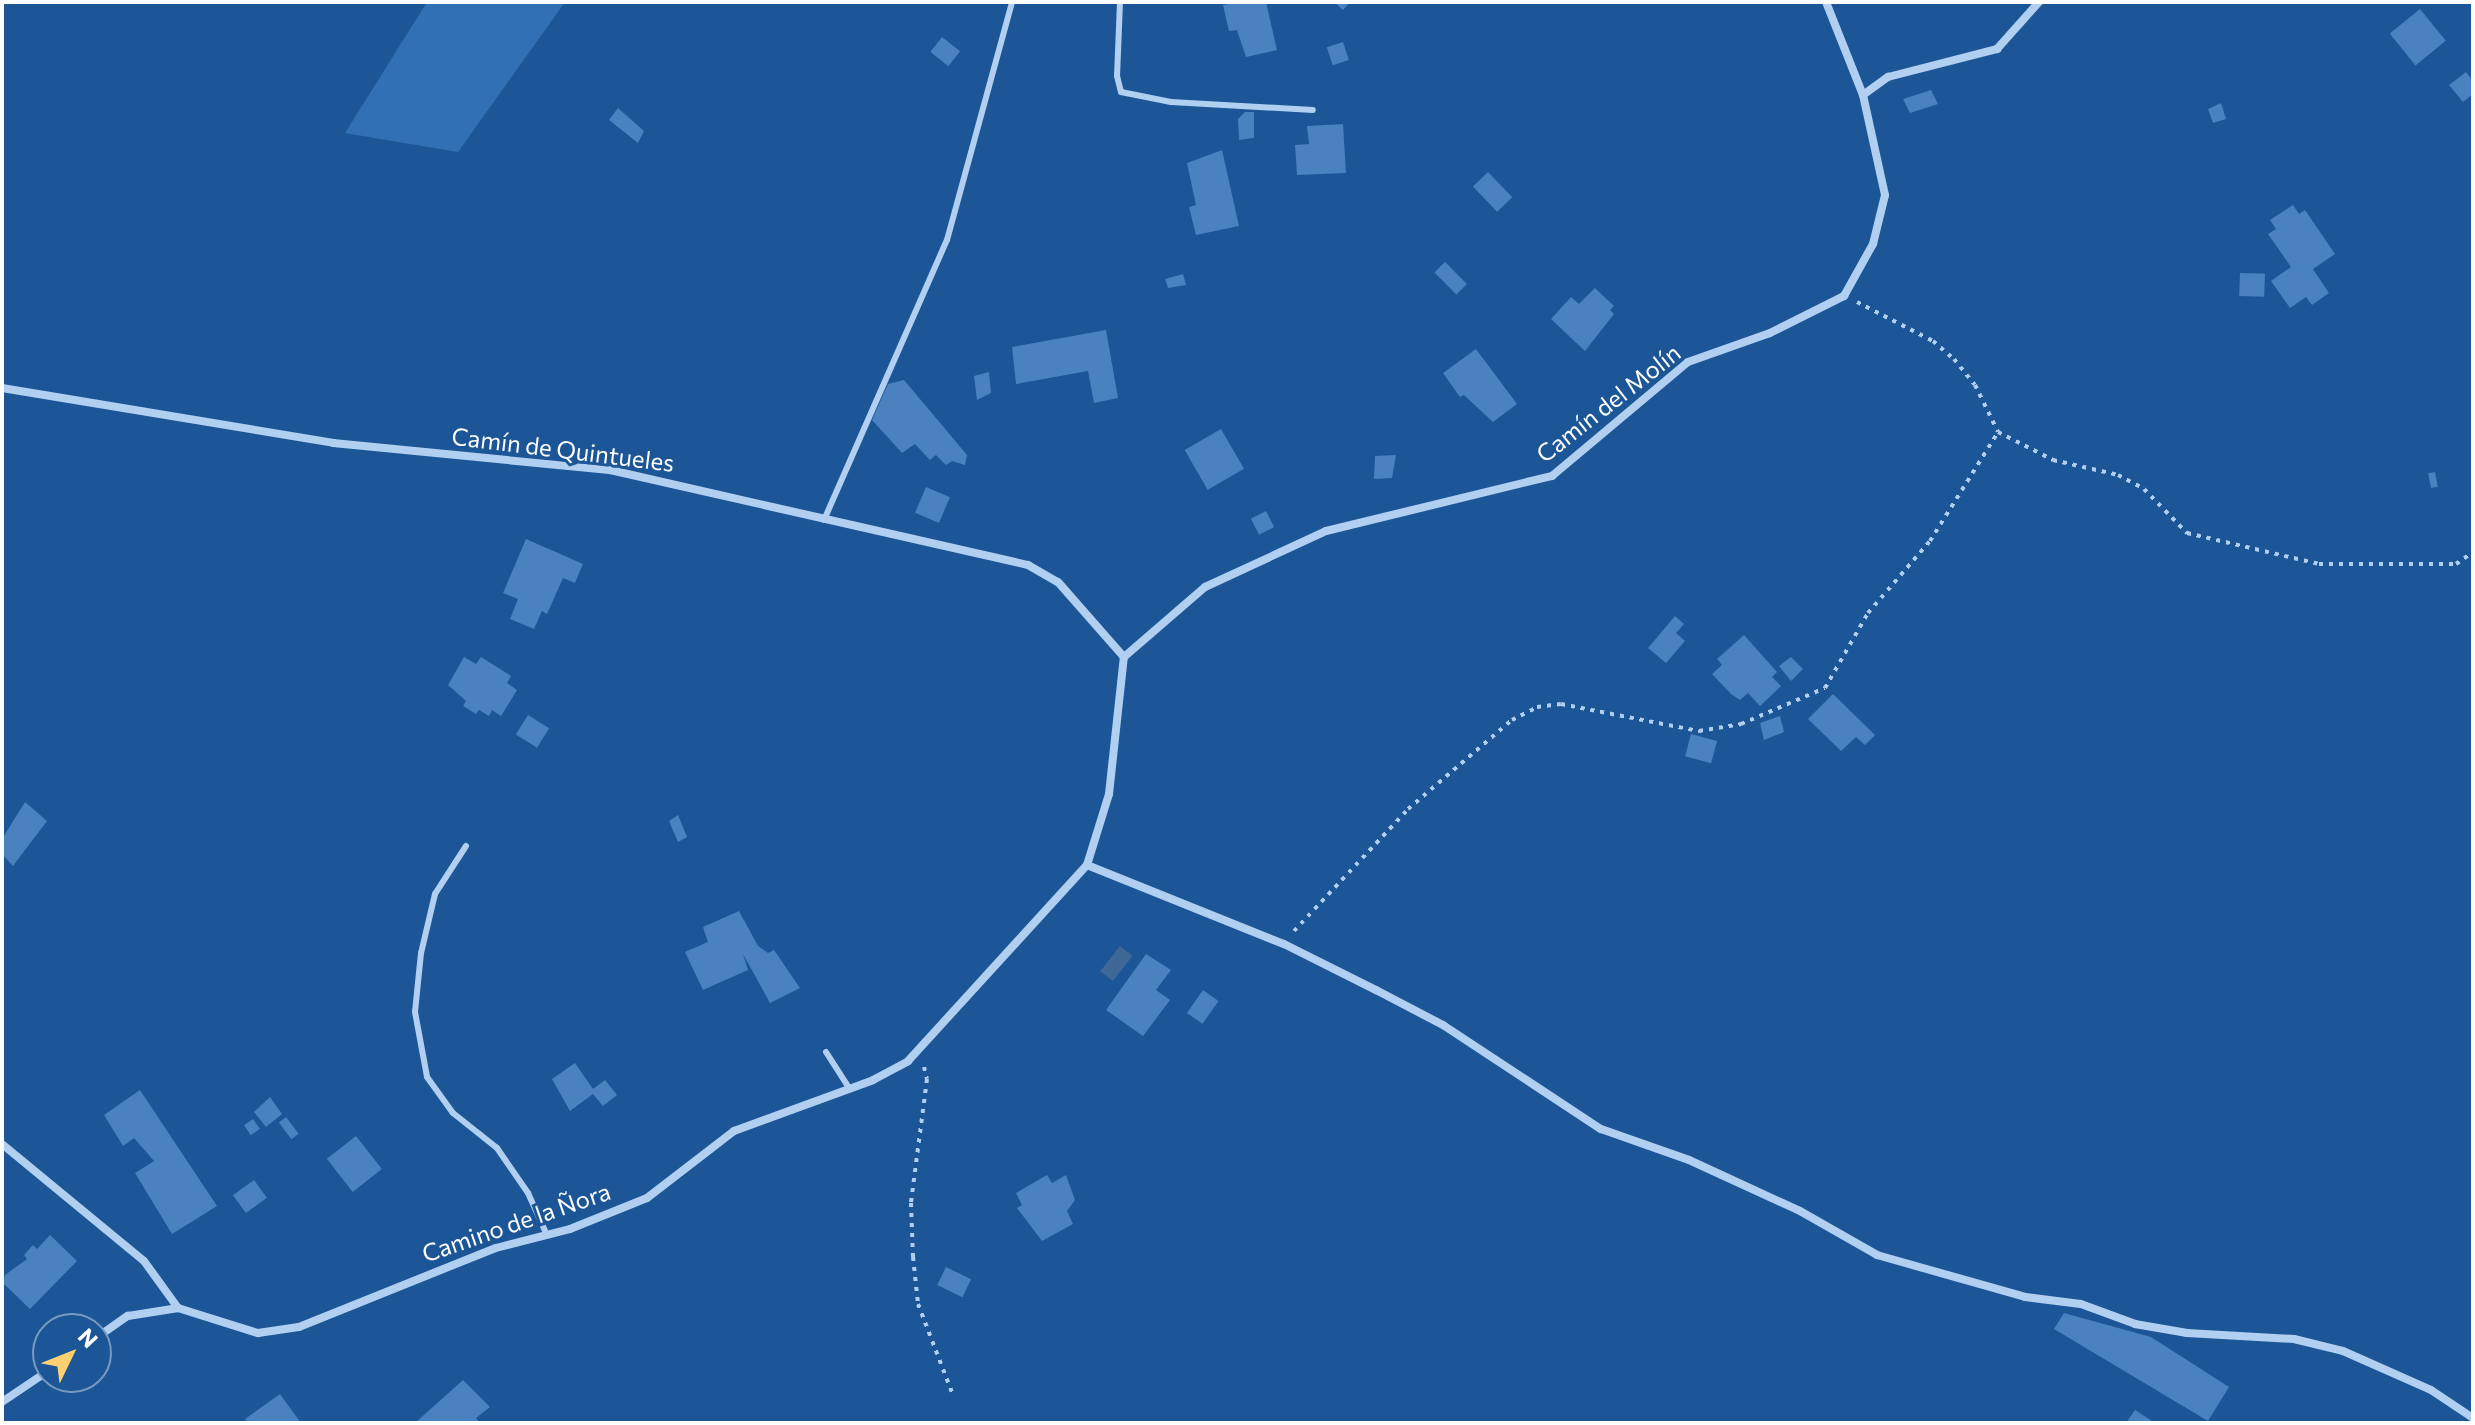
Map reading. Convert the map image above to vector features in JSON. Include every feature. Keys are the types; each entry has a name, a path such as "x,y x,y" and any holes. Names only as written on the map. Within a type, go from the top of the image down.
{"street":[{"path":"1826,2 1863,95 1885,195 1873,244 1844,296"},
{"path":"1863,95 1888,77 1997,49 2039,2"},
{"name":"Camín del Molín","path":"1124,657 1205,587 1326,531 1552,476 1688,362 1770,333 1844,296"},
{"name":"Camín de Quintueles","path":"2,388 333,443 610,470 1028,565 1058,582 1124,657"},
{"path":"1124,657 1109,794 1087,865 1284,944 1443,1025 1601,1129 1689,1160 1800,1211 1877,1255 2012,1293 2081,1304 2135,1324 2187,1333 2294,1339 2343,1351 2431,1390 2473,1418"},
{"name":"Camino de la Ñora","path":"112,1327 128,1316 178,1308 258,1333 299,1327 496,1248 547,1235 647,1198 734,1131 849,1088 908,1061 1087,865"},
{"path":"2,1144 144,1261 178,1308"},
{"path":"2,1402 32,1382"}],"lane":[{"path":"824,520 947,240 1012,4 1022,2"},
{"path":"1120,2 1121,92 1171,102 1313,110"},
{"path":"466,846 435,894 421,953 415,1012 427,1077 453,1113 497,1148 528,1193 547,1235"},
{"path":"826,1052 849,1088"}],"path":[{"path":"1844,296 1933,341 1954,359 1975,385 1998,432 2053,460 2118,475 2144,489 2187,533 2271,556 2319,564 2456,564 2473,552"},
{"path":"1284,944 1408,809 1512,720 1537,707 1561,704 1699,731 1741,724 1825,688 1868,613 1930,541 1998,432"},
{"path":"919,1049 927,1079 911,1203 913,1257 918,1304 953,1395"}],"shaded area":[{"path":"427,2 565,2 458,152 345,133"},
{"path":"1120,946 1133,956 1113,981 1100,971"}],"building":[{"path":"1266,2 1277,50 1246,57 1237,30 1229,31 1223,5"},
{"path":"1334,2 1350,2 1343,10"},
{"path":"2420,9 2446,41 2415,65 2390,34"},
{"path":"942,37 960,51 948,66 930,52"},
{"path":"1343,42 1349,60 1333,65 1327,47"},
{"path":"2466,72 2473,81 2473,94 2463,102 2449,85"},
{"path":"1931,90 1938,104 1910,113 1903,99"},
{"path":"2221,103 2226,119 2213,123 2208,109"},
{"path":"618,108 644,131 638,143 609,120"},
{"path":"1245,112 1254,112 1254,138 1239,140 1238,119"},
{"path":"1343,124 1346,173 1297,175 1295,145 1309,144 1307,126"},
{"path":"1222,150 1239,226 1196,235 1189,207 1196,205 1187,163"},
{"path":"1488,172 1512,197 1497,212 1473,187"},
{"path":"2293,205 2299,214 2305,210 2335,254 2313,269 2329,293 2312,305 2306,297 2290,308 2271,281 2291,267 2268,234 2276,229 2270,220"},
{"path":"1445,262 1467,284 1456,295 1434,273"},
{"path":"2240,273 2265,274 2264,297 2239,296"},
{"path":"1183,274 1186,285 1168,288 1165,279"},
{"path":"1595,288 1614,306 1610,310 1614,314 1585,351 1551,319 1571,297 1579,304"},
{"path":"1106,330 1118,398 1094,403 1088,371 1016,384 1012,347"},
{"path":"1476,349 1517,404 1493,422 1464,395 1460,397 1443,373"},
{"path":"989,372 991,393 977,400 974,376"},
{"path":"904,380 967,455 965,465 952,461 946,465 936,455 930,460 915,444 902,453 872,420 888,384"},
{"path":"1221,429 1244,469 1208,490 1185,450"},
{"path":"1396,455 1392,478 1374,479 1375,456"},
{"path":"2435,472 2438,487 2431,488 2428,473"},
{"path":"926,487 950,497 939,523 915,513"},
{"path":"1266,511 1274,527 1259,535 1251,519"},
{"path":"526,539 583,564 575,583 563,578 547,614 542,611 534,629 510,619 518,599 503,593"},
{"path":"1675,616 1684,624 1676,633 1685,641 1666,663 1648,648"},
{"path":"1744,635 1777,672 1772,677 1781,686 1760,706 1748,693 1740,700 1731,694 1712,674 1722,665 1717,659"},
{"path":"464,657 476,664 481,657 511,676 507,683 517,690 501,716 492,710 489,716 479,710 476,714 463,706 466,701 448,685"},
{"path":"1791,657 1803,669 1791,681 1779,666"},
{"path":"1833,694 1875,735 1865,745 1856,737 1841,751 1808,719"},
{"path":"528,715 549,728 537,748 516,735"},
{"path":"1780,716 1784,732 1764,740 1760,723"},
{"path":"1691,734 1717,741 1711,763 1685,756"},
{"path":"25,802 47,821 13,866 2,854 2,839"},
{"path":"678,815 687,837 678,842 669,821"},
{"path":"739,911 758,946 768,953 774,950 800,988 770,1003 743,954 748,970 703,990 685,952 708,942 703,927"},
{"path":"1146,954 1171,970 1156,990 1170,1000 1143,1036 1106,1010"},
{"path":"1203,990 1219,1001 1203,1024 1187,1013"},
{"path":"575,1063 593,1089 605,1080 617,1095 603,1106 593,1094 570,1111 552,1079"},
{"path":"140,1090 217,1206 172,1234 135,1173 154,1161 134,1138 123,1146 104,1115"},
{"path":"270,1097 282,1114 266,1127 254,1112"},
{"path":"286,1117 299,1134 291,1139 279,1122"},
{"path":"253,1119 260,1129 251,1135 244,1125"},
{"path":"356,1136 382,1169 353,1192 327,1159"},
{"path":"1047,1175 1052,1183 1066,1175 1075,1200 1067,1211 1073,1224 1042,1241 1017,1208 1022,1205 1016,1193"},
{"path":"254,1180 267,1198 246,1213 233,1195"},
{"path":"50,1235 77,1261 30,1309 3,1283 5,1275 27,1259 24,1255 33,1245 37,1249"},
{"path":"946,1267 971,1279 962,1297 937,1285"},
{"path":"2064,1313 2151,1337 2229,1387 2208,1421 2054,1329"},
{"path":"463,1380 490,1407 476,1418 480,1423 415,1423"},
{"path":"280,1394 301,1423 248,1423 245,1419"},
{"path":"2135,1410 2155,1423 2126,1423"}]}
